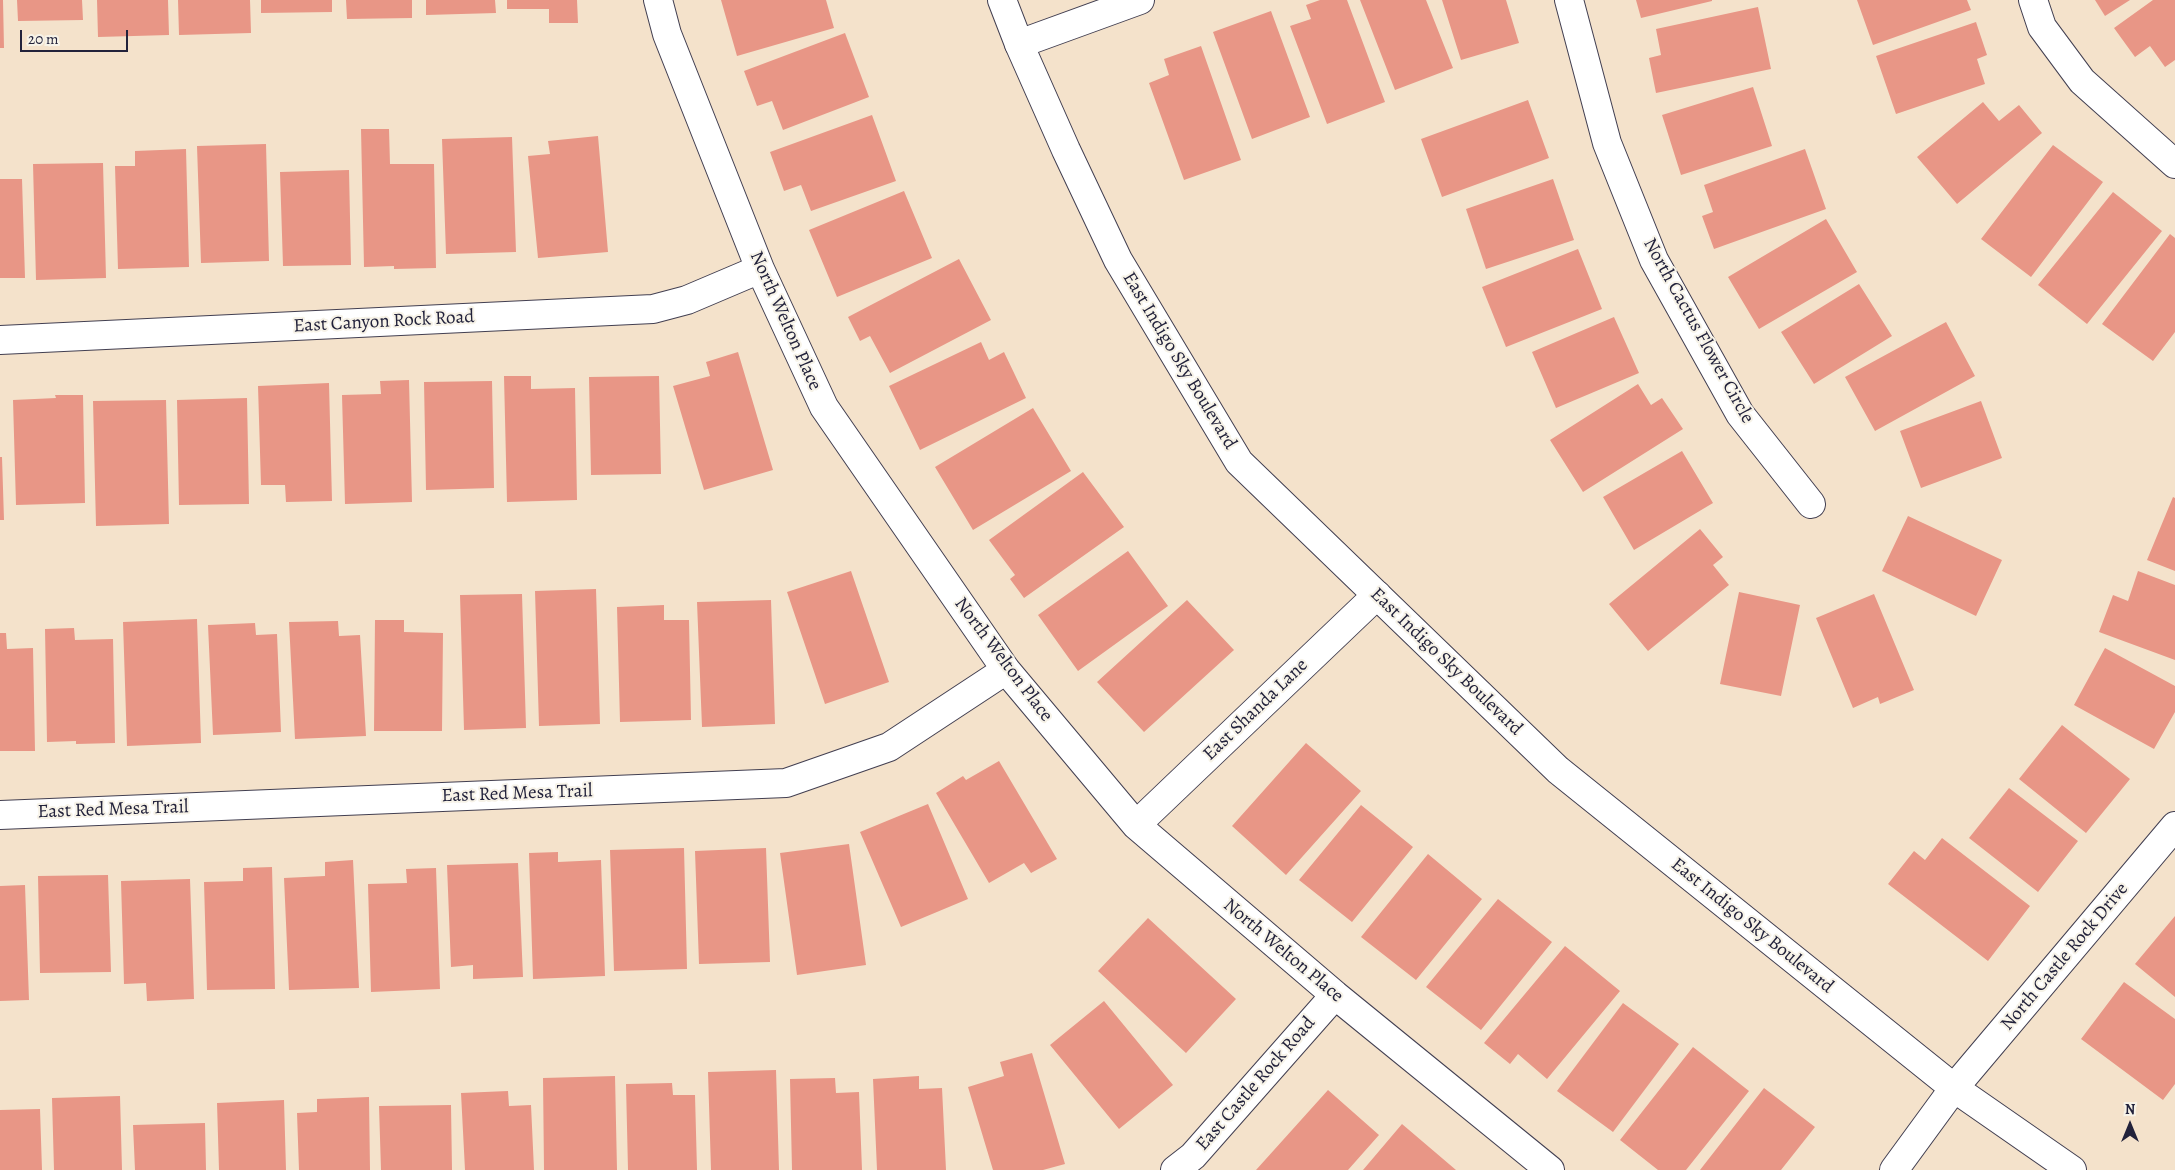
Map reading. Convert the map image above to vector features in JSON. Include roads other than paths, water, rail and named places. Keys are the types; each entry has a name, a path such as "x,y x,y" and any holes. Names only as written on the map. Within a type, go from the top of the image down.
{"street":[{"name":"North Welton Place","path":"658,0 667,34 760,269 824,407 1006,670 1136,825 1334,995 1550,1170"},
{"name":"East Indigo Sky Boulevard","path":"1002,0 1019,44 1118,260 1239,462 1558,770 1954,1088 2072,1170"},
{"path":"1019,44 1140,0"},
{"name":"North Cactus Flower Circle","path":"1569,0 1607,143 1654,260 1740,414 1811,504"},
{"path":"2033,0 2042,27 2082,81 2175,164"},
{"name":"East Canyon Rock Road","path":"0,340 652,309 687,300 760,269"},
{"name":"East Shanda Lane","path":"1136,825 1377,595"},
{"name":"East Red Mesa Trail","path":"0,814 786,783 888,747 1006,670"},
{"name":"North Castle Rock Drive","path":"1894,1170 1954,1088 2175,826"},
{"name":"East Castle Rock Road","path":"1174,1170 1193,1156 1334,995"}]}
